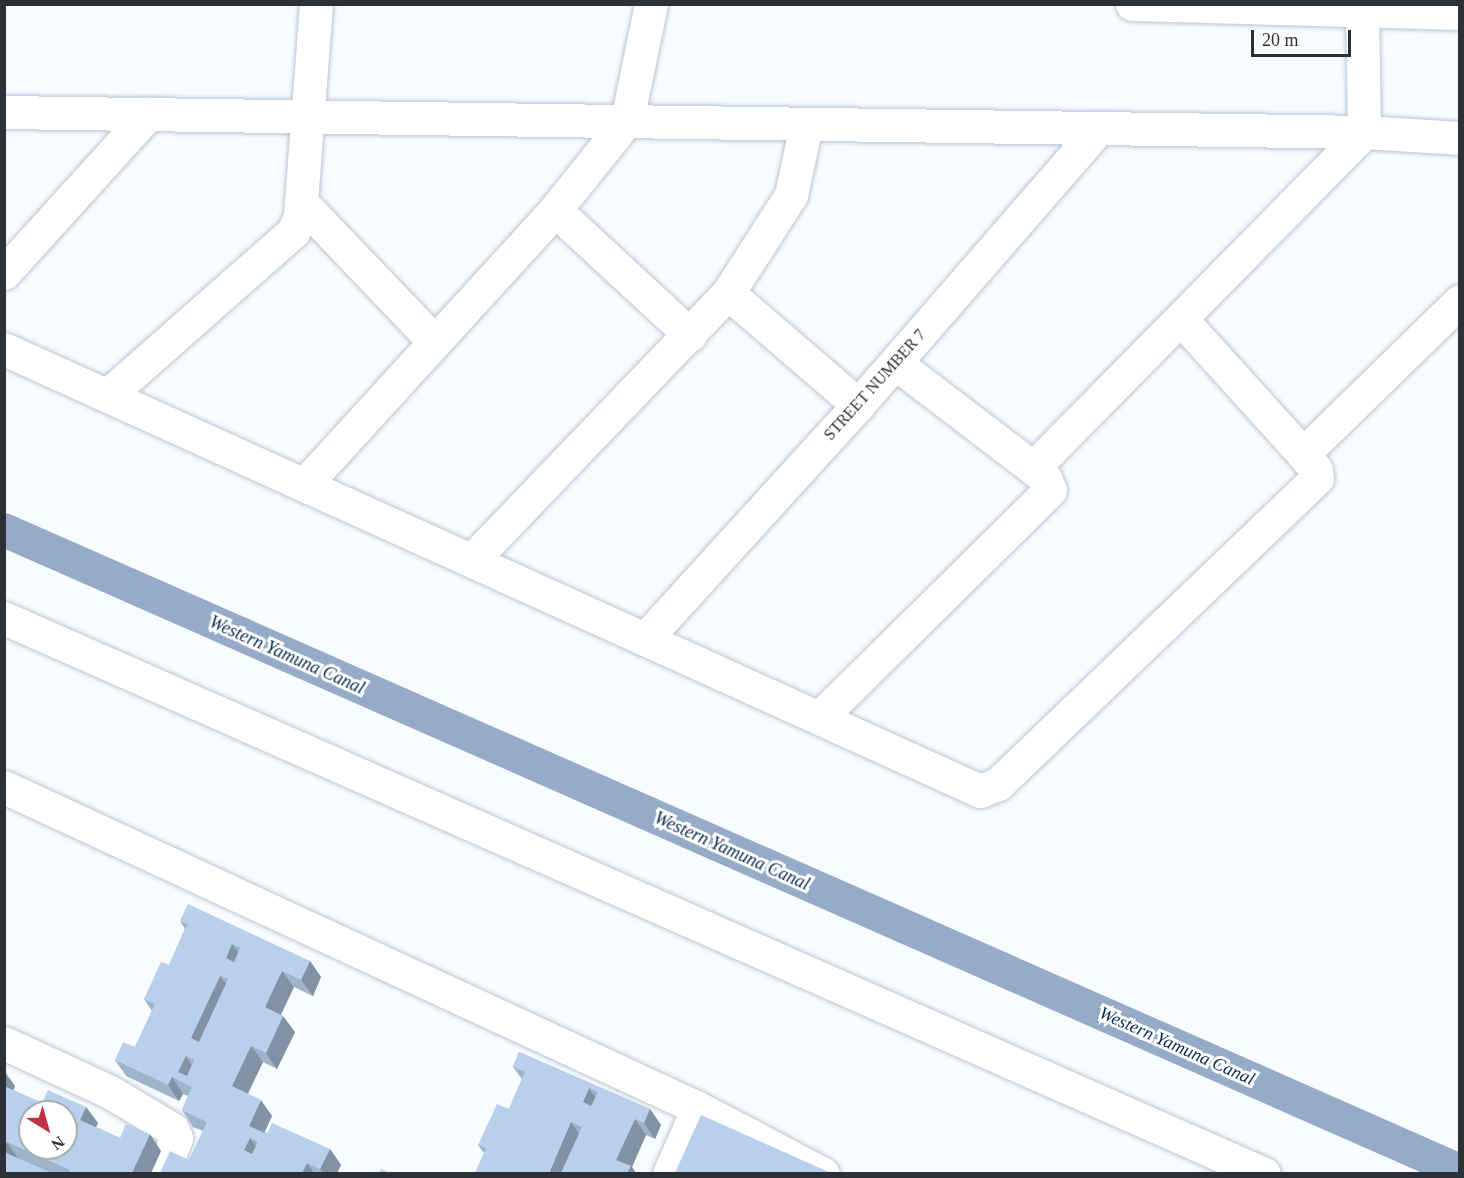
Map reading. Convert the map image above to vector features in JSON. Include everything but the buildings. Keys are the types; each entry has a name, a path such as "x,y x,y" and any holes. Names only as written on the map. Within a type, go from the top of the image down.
{"street":[{"path":"108,395 293,232 301,202 316,4"},
{"path":"305,484 555,210 627,120 651,4"},
{"path":"1132,4 1361,7 1460,13"},
{"path":"1033,468 1364,132 1361,7"},
{"path":"4,112 1364,132 1460,138"},
{"path":"4,273 148,114"},
{"path":"472,560 728,293 791,195 806,125"},
{"name":"STREET NUMBER 7","path":"646,638 858,405 1099,128"},
{"path":"301,202 434,341"},
{"path":"555,210 690,335"},
{"path":"728,293 858,405"},
{"path":"1303,454 1460,301"},
{"path":"4,349 820,717 973,789 988,791 1313,482 1318,473 1181,320"},
{"path":"820,717 1050,490 1048,483 1033,468 895,363"},
{"path":"4,618 1264,1173"},
{"path":"4,787 698,1108 824,1173"},
{"path":"4,1043 110,1092 172,1129 176,1138 162,1173"},
{"path":"669,1173 698,1108"}],"waterway":[{"name":"Western Yamuna Canal","path":"4,530 1460,1171"}]}
